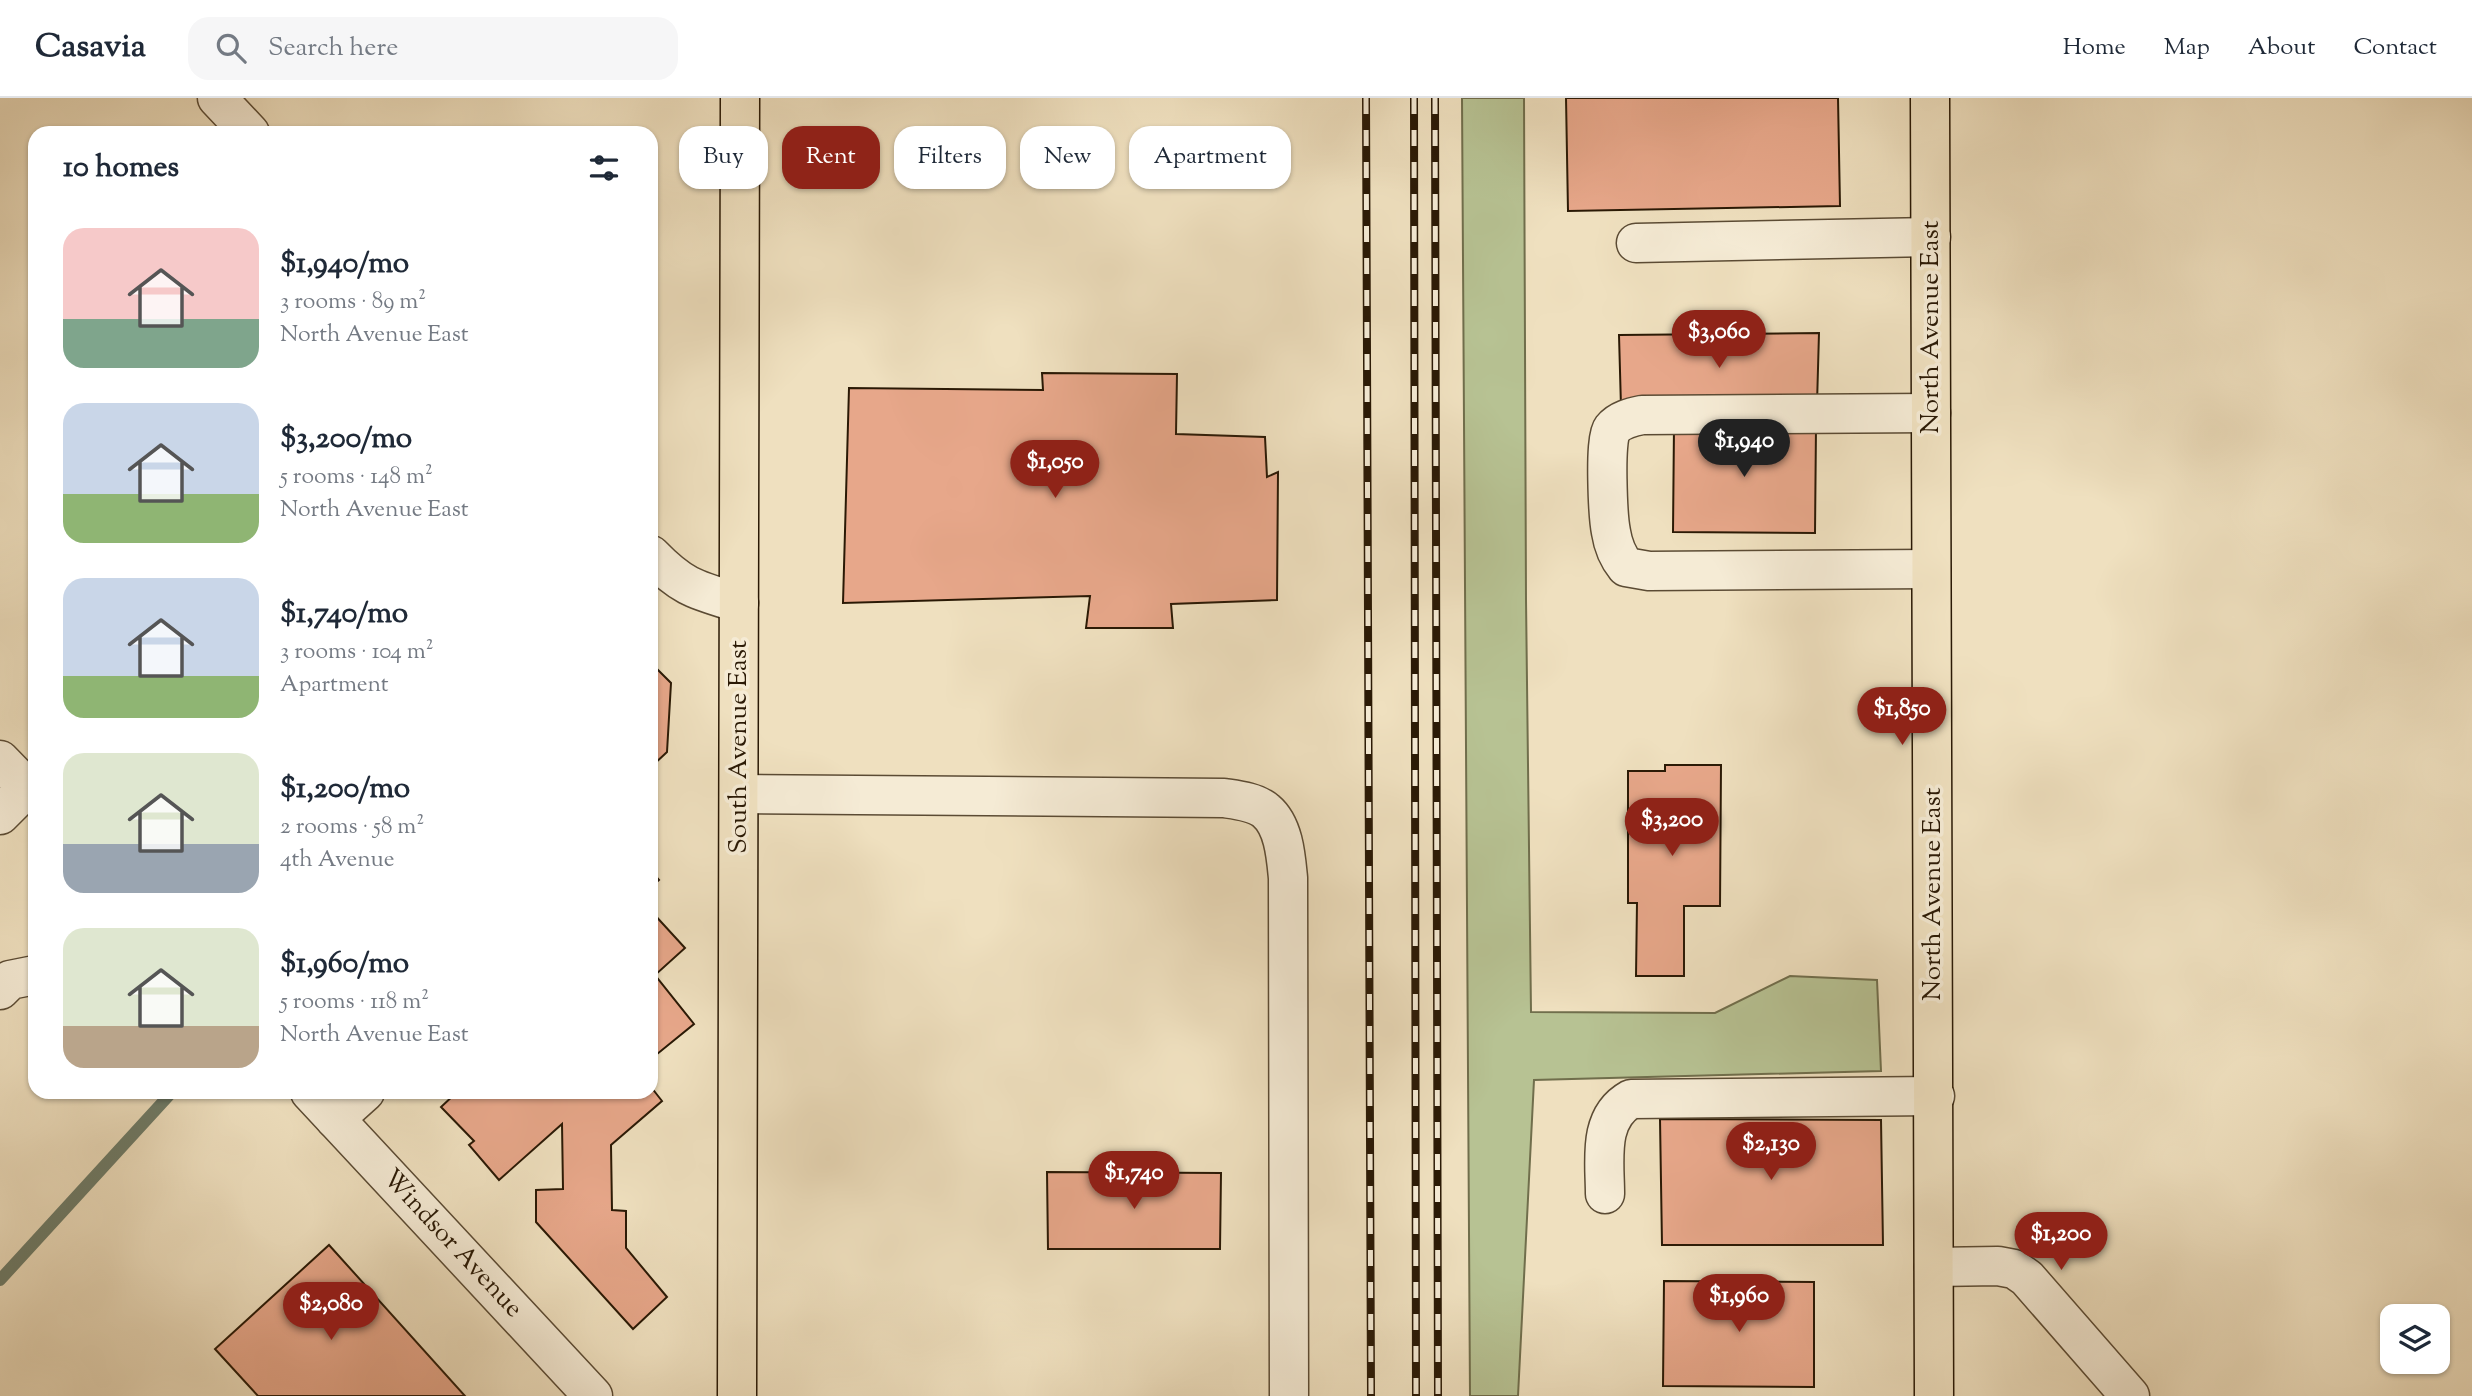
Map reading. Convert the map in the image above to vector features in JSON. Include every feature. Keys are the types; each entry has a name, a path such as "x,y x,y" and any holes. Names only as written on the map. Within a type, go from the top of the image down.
{"main road":[{"name":"South Avenue East","path":"737,1396 740,98"},
{"name":"North Avenue East","path":"1930,98 1934,1396"}],"street":[{"path":"217,98 243,126"},
{"path":"1636,243 1931,237"},
{"path":"1931,413 1642,415 1626,419 1612,428 1607,443 1611,531 1618,558 1626,567 1649,571 1931,569"},
{"path":"658,562 672,577 691,588 739,603"},
{"path":"0,760 28,789"},
{"path":"0,815 28,794"},
{"path":"739,794 1224,798 1245,801 1266,810 1279,829 1288,878 1289,1396"},
{"path":"0,990 10,980 28,976"},
{"path":"1605,1194 1607,1124 1620,1105 1631,1099 1935,1096"},
{"path":"323,1105 342,1099"},
{"name":"Windsor Avenue","path":"323,1105 593,1396"},
{"path":"1934,1267 1998,1266 2014,1269 2027,1278 2130,1396"}],"green space":[{"path":"1462,98 1524,98 1531,1012 1715,1013 1790,976 1877,980 1881,1071 1534,1080 1518,1396 1470,1396"}],"building":[{"path":"1566,98 1838,98 1840,206 1568,211"},
{"path":"1819,333 1817,404 1621,407 1619,335"},
{"path":"1042,373 1177,374 1176,434 1265,437 1267,477 1278,472 1277,600 1171,604 1173,628 1086,628 1090,596 843,603 849,388 1043,390"},
{"path":"1674,426 1816,427 1815,533 1673,532"},
{"path":"658,670 671,683 667,752 658,760"},
{"path":"1665,765 1721,765 1720,906 1684,906 1684,976 1636,976 1637,903 1628,903 1628,771 1665,771"},
{"path":"658,919 685,948 658,972"},
{"path":"658,979 694,1024 658,1053"},
{"path":"658,1096 662,1101 611,1145 612,1210 626,1211 626,1248 667,1297 633,1329 536,1222 536,1190 563,1189 562,1124 499,1180 469,1145 474,1141 441,1107 450,1099 658,1099"},
{"path":"1660,1119 1881,1120 1883,1245 1662,1245"},
{"path":"1047,1172 1221,1173 1220,1249 1048,1249"},
{"path":"329,1245 465,1396 258,1396 215,1349"},
{"path":"1664,1281 1814,1282 1814,1387 1663,1386"}],"waterway":[{"path":"0,1280 166,1099"}],"railway":[{"path":"1366,98 1371,1396"},
{"path":"1414,98 1416,1396"},
{"path":"1435,98 1438,1396"}]}
